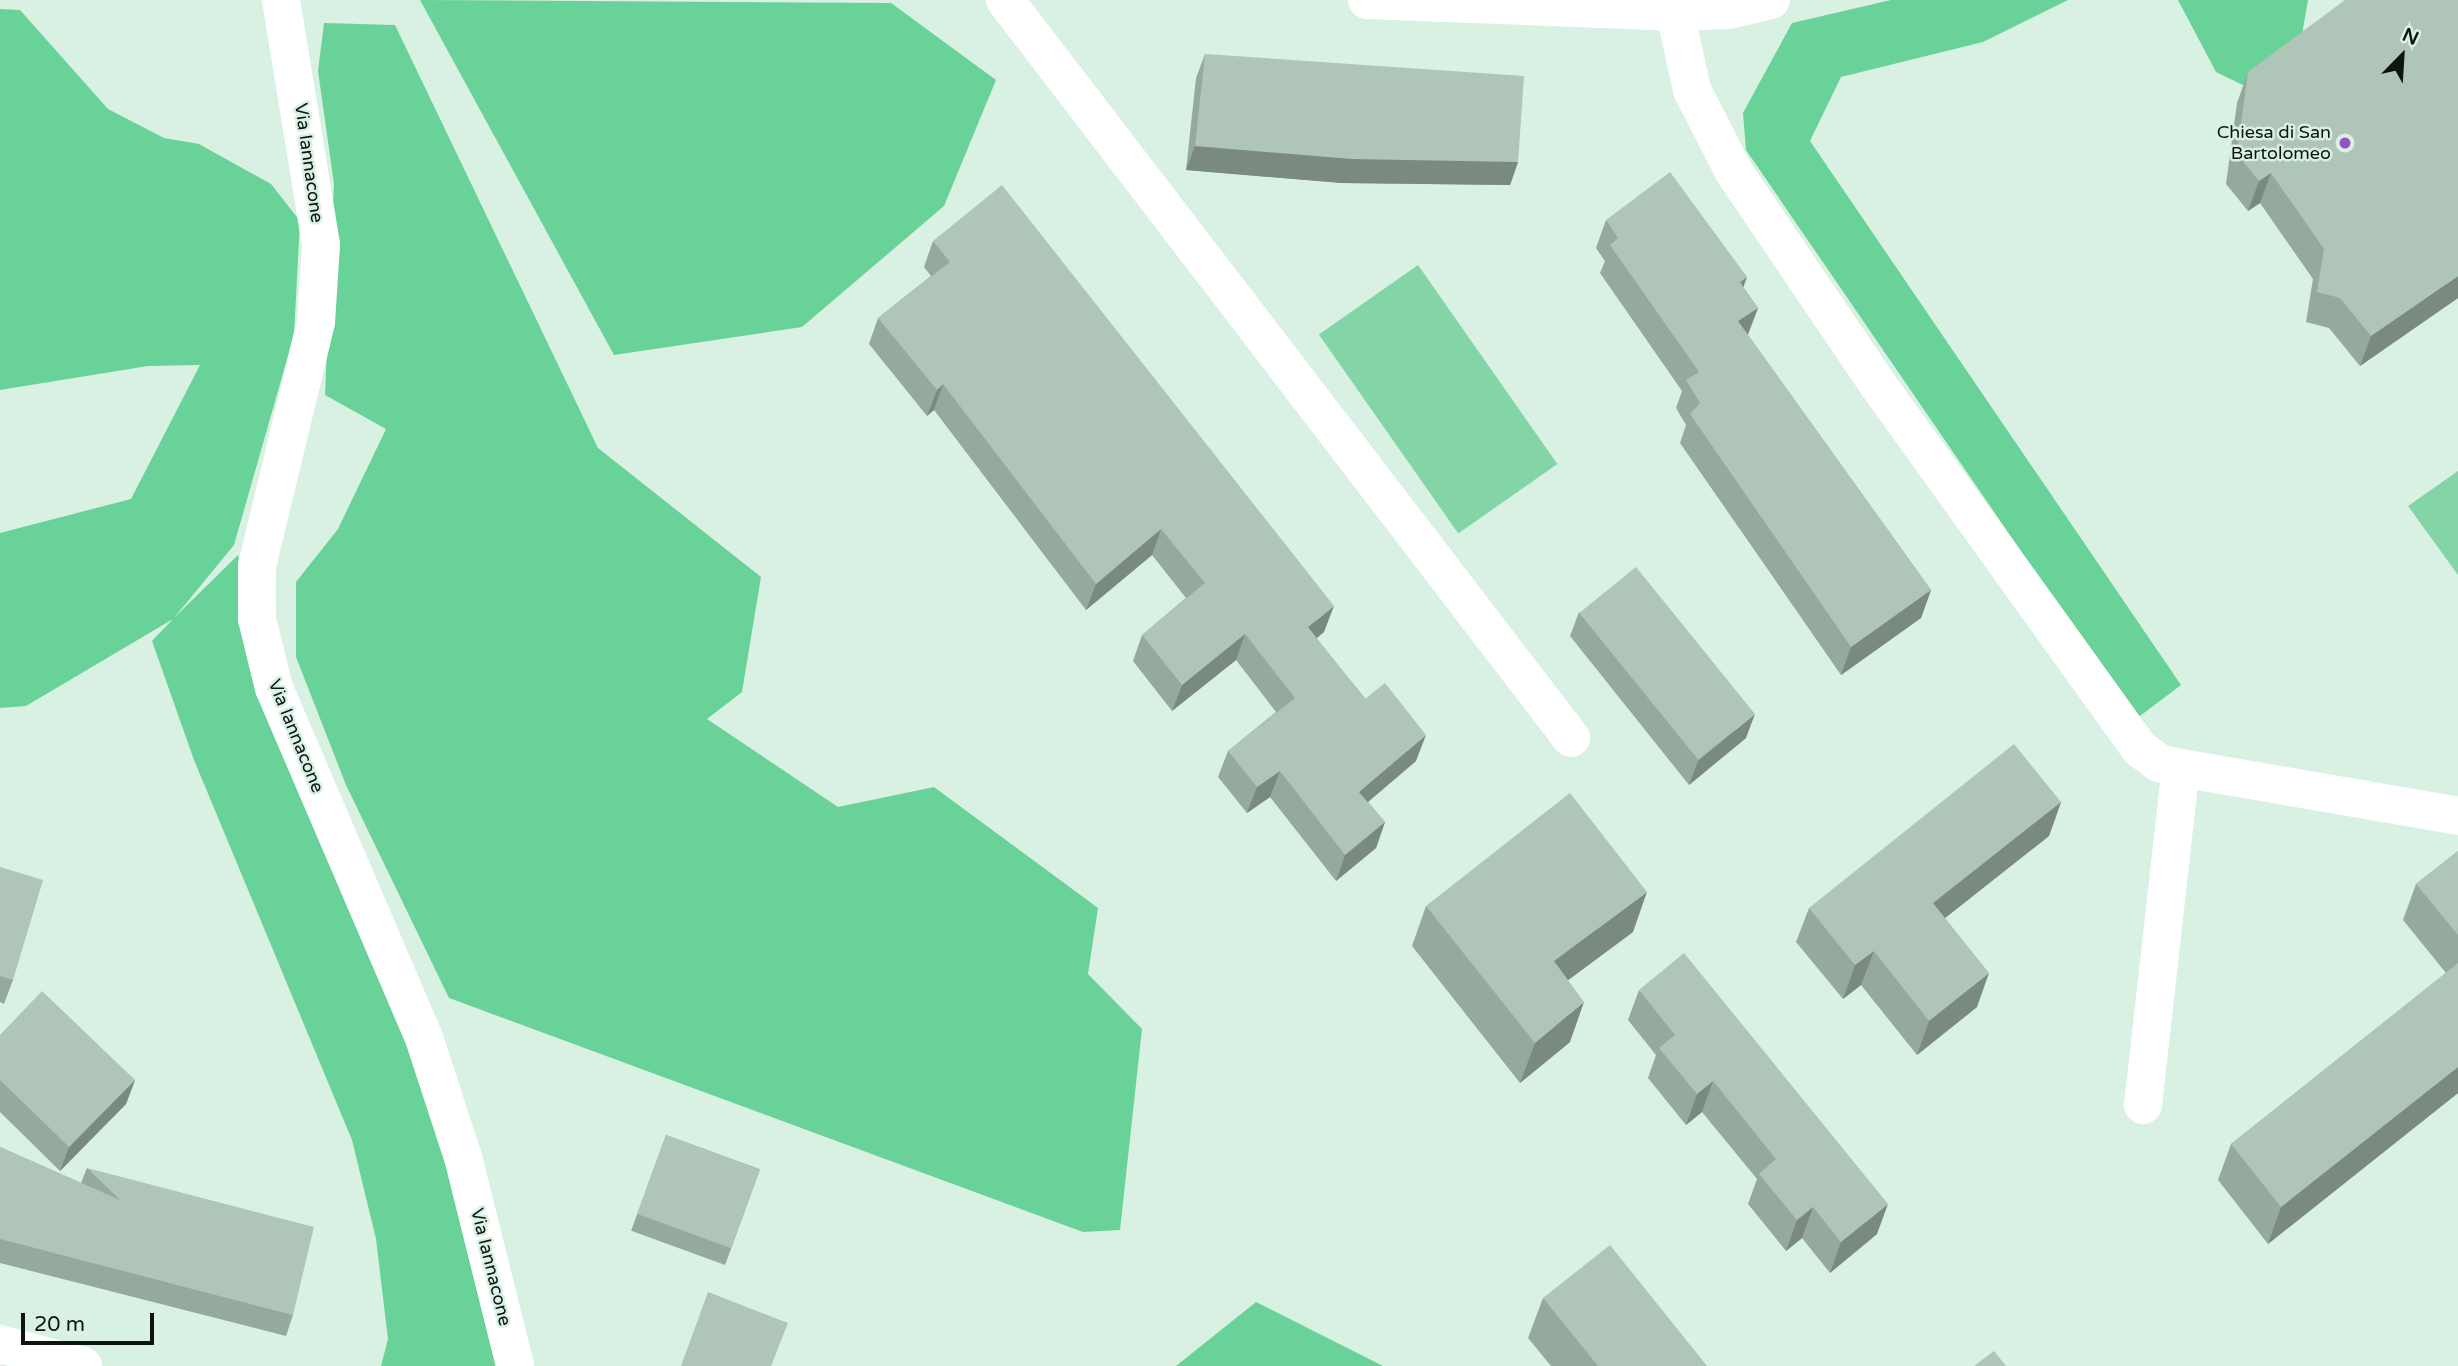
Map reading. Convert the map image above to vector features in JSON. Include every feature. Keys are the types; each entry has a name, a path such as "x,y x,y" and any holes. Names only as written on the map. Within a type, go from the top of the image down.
{"street":[{"name":"Via Iannacone","path":"281,0 321,245 316,322 257,565 257,619 274,688 424,1038 463,1157 515,1366"},
{"path":"1005,0 1571,738"},
{"path":"1367,0 1675,12 1729,10 1771,0"},
{"path":"1675,12 1692,90 1734,172 1879,386 2140,750 2159,762 2181,768 2458,816"},
{"path":"2143,1105 2181,768"},
{"path":"0,1344 83,1366"}],"green space":[{"path":"420,0 891,3 996,80 944,206 802,327 614,355"},
{"path":"1891,0 2068,0 1983,42 1841,77 1810,141 2181,685 2136,719 1746,150 1743,113 1792,23"},
{"path":"2178,0 2308,0 2300,46 2247,87 2216,72"},
{"path":"0,9 20,10 108,109 164,138 199,144 271,184 300,221 294,335 234,545 174,618 238,555 260,656 410,1011 499,1366 381,1366 388,1339 376,1239 352,1140 194,760 152,641 173,619 26,706 0,708 0,533 131,499 200,365 148,366 0,390"},
{"path":"324,23 395,25 598,448 761,577 742,692 707,719 838,807 934,787 1098,908 1088,974 1142,1029 1120,1230 1083,1232 449,998 346,785 296,657 296,582 338,529 386,429 325,395 334,184 318,71"},
{"path":"1418,265 1557,464 1458,533 1319,334"},
{"path":"2458,471 2458,575 2408,506"},
{"path":"1256,1302 1383,1366 1176,1366"}],"building":[{"name":"Chiesa di San Bartolomeo","path":"2345,0 2458,0 2458,276 2371,336 2340,298 2317,292 2324,249 2271,173 2259,181 2237,154 2248,72"},
{"path":"1205,54 1524,76 1518,162 1351,159 1195,146"},
{"path":"1670,172 1747,277 1740,282 1758,308 1738,321 1931,590 1851,647 1690,414 1700,403 1686,380 1699,372 1610,245 1618,238 1606,220"},
{"path":"1002,185 1334,606 1308,627 1365,699 1385,683 1426,735 1359,792 1385,822 1345,855 1280,771 1257,787 1228,751 1295,698 1245,634 1182,685 1142,635 1205,583 1161,529 1096,584 943,384 937,390 878,318 950,262 933,241"},
{"path":"1636,567 1755,714 1698,760 1579,613"},
{"path":"2014,744 2061,802 1933,903 1989,973 1929,1021 1874,951 1855,965 1809,908"},
{"path":"1570,793 1647,892 1554,961 1584,1002 1535,1043 1426,906"},
{"path":"2458,851 2458,935 2416,884"},
{"path":"0,867 43,880 13,980 0,976"},
{"path":"1684,953 1888,1204 1841,1242 1813,1207 1797,1220 1759,1174 1776,1159 1713,1081 1697,1094 1659,1048 1675,1035 1639,990"},
{"path":"2458,963 2458,1067 2281,1207 2231,1144"},
{"path":"42,991 135,1080 69,1147 0,1080 0,1035"},
{"path":"666,1135 760,1169 731,1248 637,1214"},
{"path":"0,1147 120,1200 87,1168 314,1227 293,1315 0,1239"},
{"path":"1610,1245 1707,1366 1598,1366 1543,1298"},
{"path":"708,1292 788,1323 771,1366 681,1366"},
{"path":"1994,1351 2006,1366 1974,1366"}],"place":[{"name":"Chiesa di San Bartolomeo","path":"2345,143"}]}
